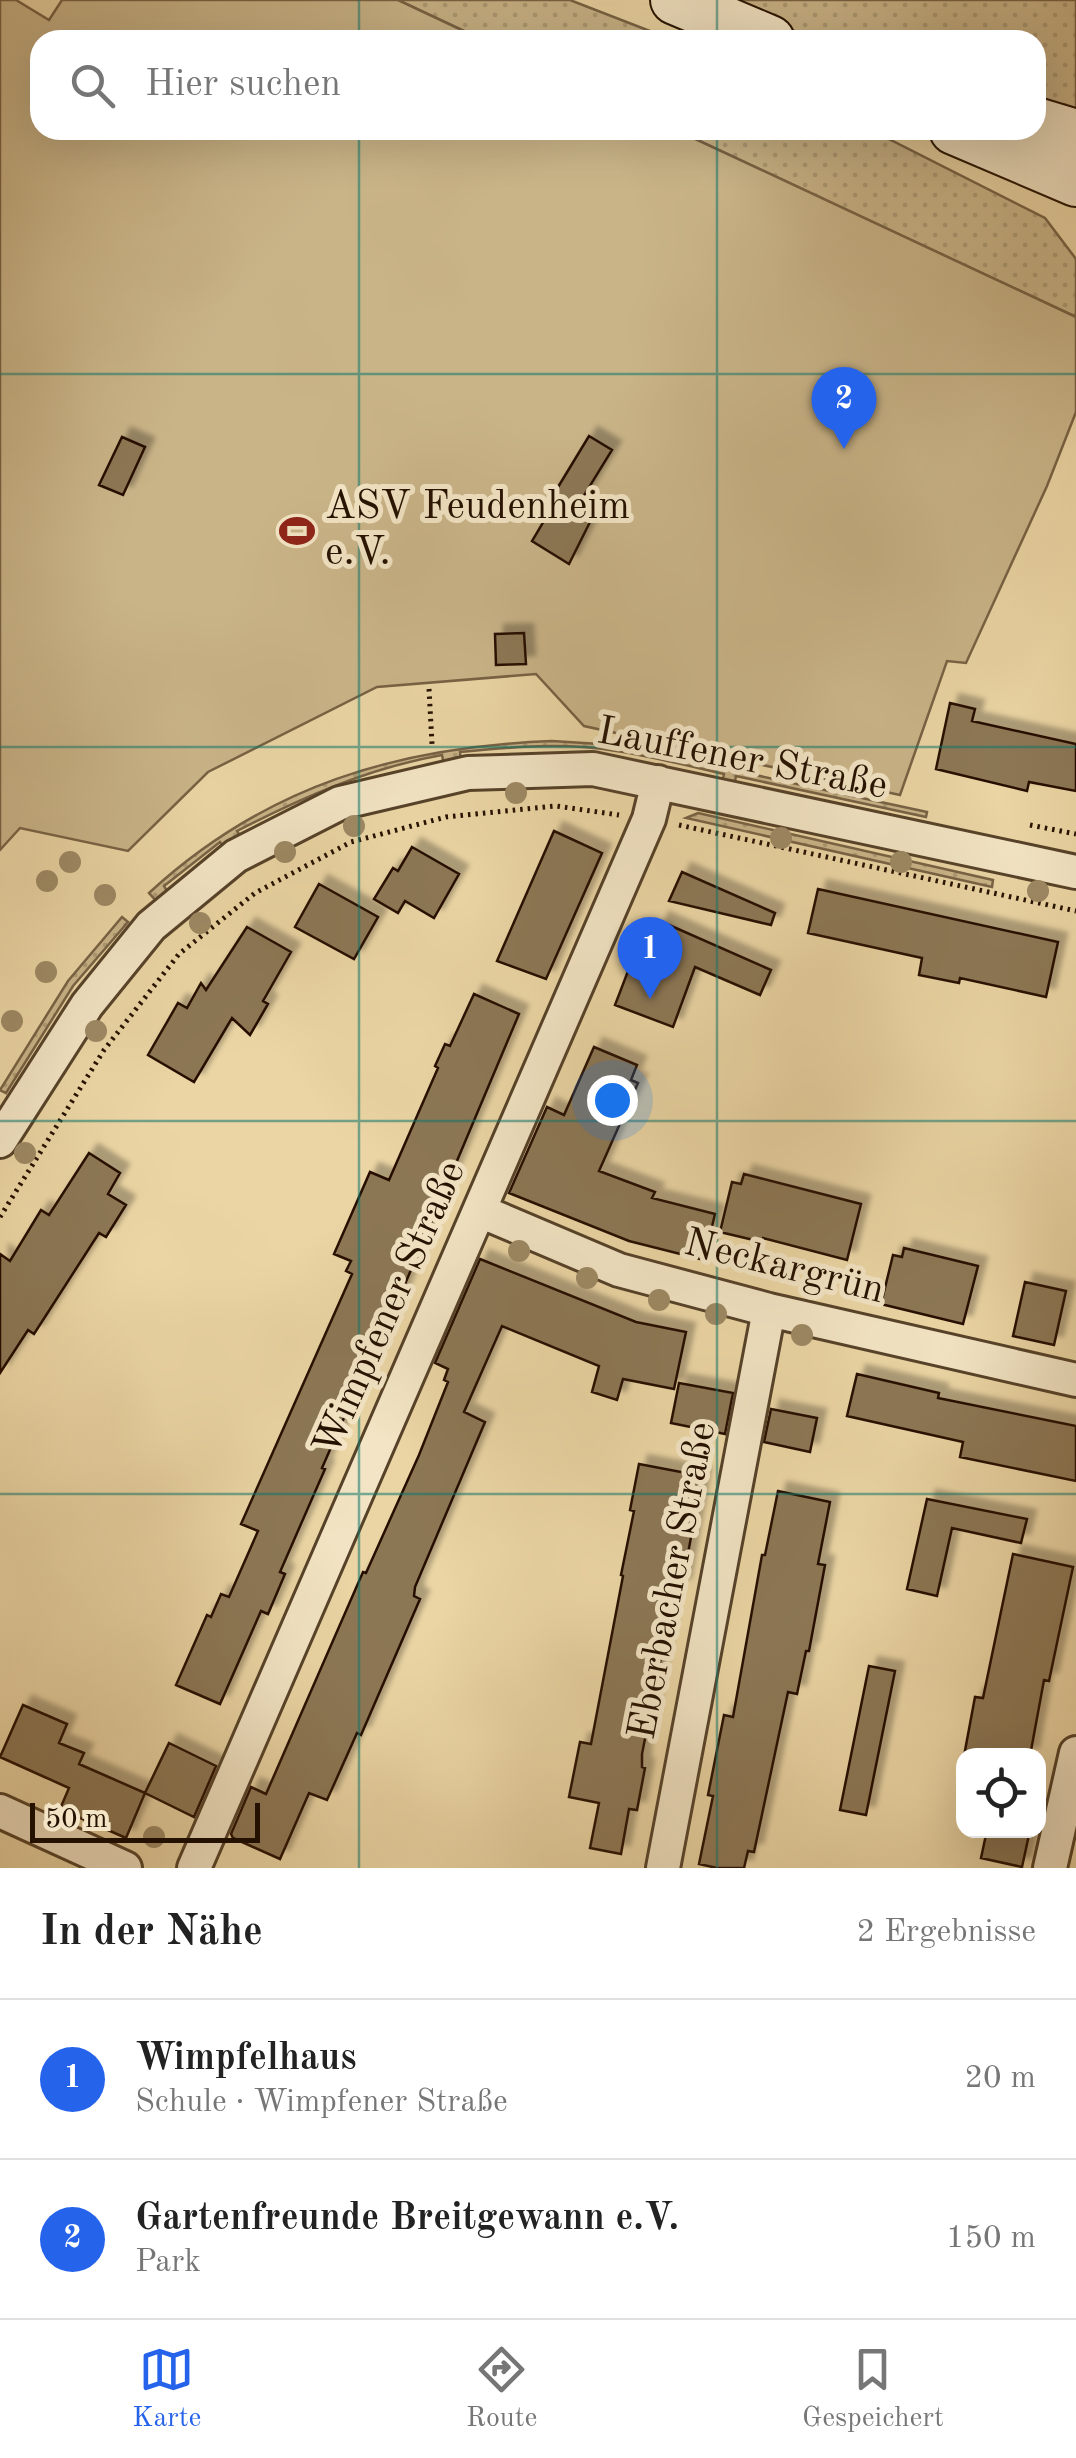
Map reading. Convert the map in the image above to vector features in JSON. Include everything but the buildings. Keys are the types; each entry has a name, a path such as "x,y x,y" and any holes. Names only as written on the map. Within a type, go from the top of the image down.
{"main road":[{"path":"674,0 746,30"},
{"path":"1046,125 1076,134"},
{"path":"977,140 1076,182"}],"street":[{"name":"Lauffener Straße","path":"0,1141 87,1005 151,926 236,856 340,804 468,773 593,770 1076,872"},
{"name":"Wimpfener Straße","path":"194,1868 649,819 658,782"},
{"name":"Neckargrün","path":"480,1210 619,1270 769,1310 1076,1380"},
{"name":"Eberbacher Straße","path":"662,1868 769,1310"},
{"path":"1050,1868 1076,1753"},
{"path":"0,1811 126,1868"}],"path":[{"path":"428,689 432,744"},
{"path":"0,1217 104,1050 179,954 255,893 350,842 446,817 556,806 649,819 1076,911"},
{"path":"1030,825 1076,834"}],"shaded area":[{"path":"0,0 16,0 49,20 62,0 398,0 462,30 30,30 30,140 697,140 1076,317 1076,412 1047,486 966,663 947,661 900,795 584,726 536,674 377,687 208,772 128,851 20,828 0,850"},
{"path":"398,0 570,0 647,30 462,30"},
{"path":"720,0 1076,0 1076,120 1046,111 1046,30 792,30"},
{"path":"697,140 891,140 1045,218 1076,259 1076,317"},
{"path":"552,741 616,745 927,812 926,817 736,776 734,786 722,783 724,774 597,748 538,746 460,752 461,762 444,765 442,755 415,761 362,776 287,807 237,831 242,839 226,850 220,842 164,886 169,894 159,904 149,893 239,825 336,779 440,752"},
{"path":"698,813 993,880 992,887 686,818"},
{"path":"122,917 128,922 73,986 6,1093 0,1090 68,981"}],"place":[{"name":"Gartenfreunde Breitgewann e.V.","path":"844,449"},
{"name":"ASV Feudenheim e.V.","path":"297,531"},
{"name":"Wimpfelhaus","path":"650,999"}]}
